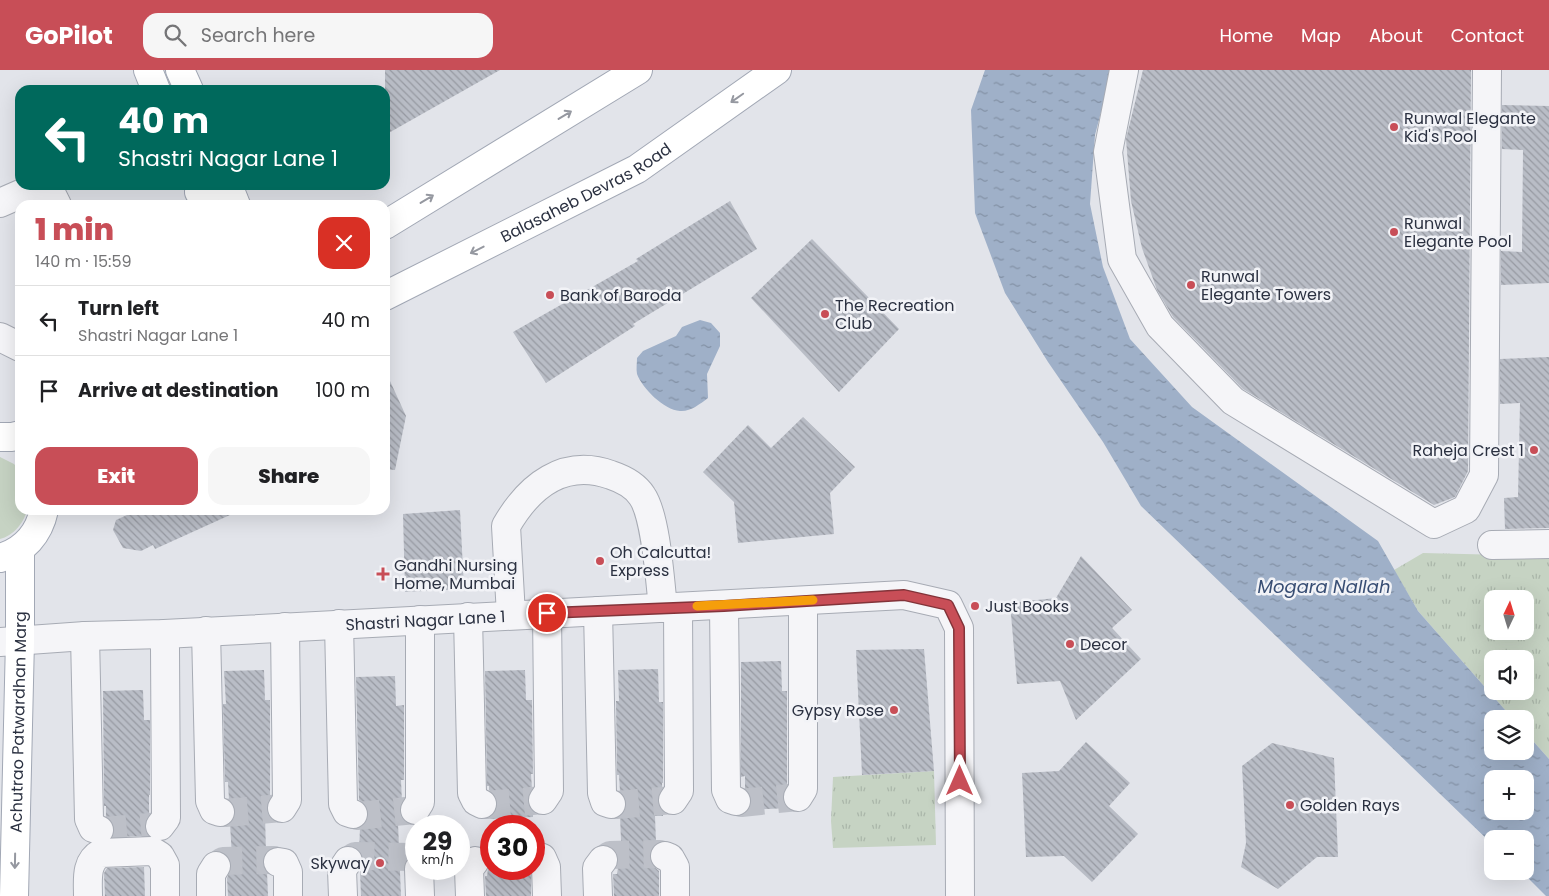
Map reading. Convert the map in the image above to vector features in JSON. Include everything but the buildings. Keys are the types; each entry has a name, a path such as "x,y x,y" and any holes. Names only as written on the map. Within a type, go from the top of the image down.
{"main road":[{"path":"148,70 154,85"},
{"path":"180,70 187,85"},
{"path":"390,222 638,70"},
{"name":"Balasaheb Devras Road","path":"390,293 637,169 777,70"},
{"path":"10,554 34,537 42,523 43,515"},
{"name":"Achutrao Patwardhan Marg","path":"10,554 14,896"}],"street":[{"path":"1124,70 1108,152 1122,259 1160,326 1233,401 1434,524 1466,509 1484,476 1487,70"},
{"path":"0,202 29,190"},
{"path":"0,337 15,344"},
{"path":"511,615 506,526 526,498 548,479 574,470 600,471 626,480 642,496 650,516 671,607 678,791 673,800"},
{"path":"1492,545 1549,544"},
{"name":"Shastri Nagar Lane 1","path":"10,641 547,613 724,606 904,595 948,605 959,628 960,896"},
{"path":"798,797 803,789 803,601"},
{"path":"724,606 726,790 730,799 736,801"},
{"path":"598,611 602,793 605,802 611,804"},
{"path":"544,800 549,791 547,613"},
{"path":"468,618 472,793 476,802 482,804"},
{"path":"415,810 420,802 420,620"},
{"path":"339,624 343,804 347,812 353,814"},
{"path":"282,808 287,800 286,627"},
{"path":"206,632 210,801 214,810 220,812"},
{"path":"160,826 166,818 164,634"},
{"path":"85,636 89,819 93,828 99,830"},
{"path":"88,896 88,872 96,856 101,853 152,851 160,856 165,865 166,896"},
{"path":"665,856 670,858 674,867 675,896"},
{"path":"470,896 469,869 475,860"},
{"path":"598,896 597,868 603,860"},
{"path":"343,896 342,870 348,861"},
{"path":"278,862 284,863 288,872 288,896"},
{"path":"545,865 547,896"},
{"path":"211,896 211,874 216,866"},
{"path":"418,880 420,896"}],"green space":[{"path":"0,457 15,465 15,515 25,515 17,528 9,535 0,539"},
{"path":"1423,553 1549,556 1549,759 1534,742 1534,710 1505,710 1496,700 1534,700 1534,650 1484,650 1484,686 1418,611 1394,570"},
{"path":"934,771 936,845 833,848 831,821 833,777"}],"water":[{"name":"Mogara Nallah","path":"985,70 1112,70 1095,135 1090,204 1103,267 1130,339 1192,407 1378,541 1418,611 1484,686 1484,700 1496,700 1505,710 1484,710 1484,760 1534,760 1534,742 1549,759 1549,896 1546,896 1530,880 1534,880 1534,830 1484,830 1484,836 1141,506 1103,442 1048,362 1005,293 975,213 971,110"},
{"path":"700,320 711,323 720,333 720,346 707,374 708,398 687,410 674,410 661,403 644,386 637,374 637,358 643,351 676,336 682,327"}],"tunnel":[{"path":"736,801 741,803 798,797"},
{"path":"482,804 543,800"},
{"path":"611,804 673,800"},
{"path":"220,812 282,808"},
{"path":"353,814 357,816 415,810"},
{"path":"99,830 160,826"},
{"path":"603,860 610,855 660,854 665,856"},
{"path":"348,861 355,856 405,857"},
{"path":"216,866 223,861 274,860 278,862"}],"slow traffic":[{"path":"697,606 813,600"}],"place":[{"name":"Runwal Elegante Kid's Pool","path":"1394,127"},
{"name":"Runwal Elegante Pool","path":"1394,232"},
{"name":"Runwal Elegante Towers","path":"1191,285"},
{"name":"Bank of Baroda","path":"550,295"},
{"name":"The Recreation Club","path":"825,314"},
{"name":"Raheja Crest 1","path":"1534,450"},
{"name":"Oh Calcutta! Express","path":"600,561"},
{"name":"Gandhi Nursing Home, Mumbai","path":"383,574"},
{"name":"Just Books","path":"975,606"},
{"name":"Decor","path":"1070,644"},
{"name":"Gypsy Rose","path":"894,710"},
{"name":"Golden Rays","path":"1290,805"},
{"name":"Skyway","path":"380,863"}],"route":[{"path":"547,613 724,606 904,595 948,605 959,628 960,781"}]}
